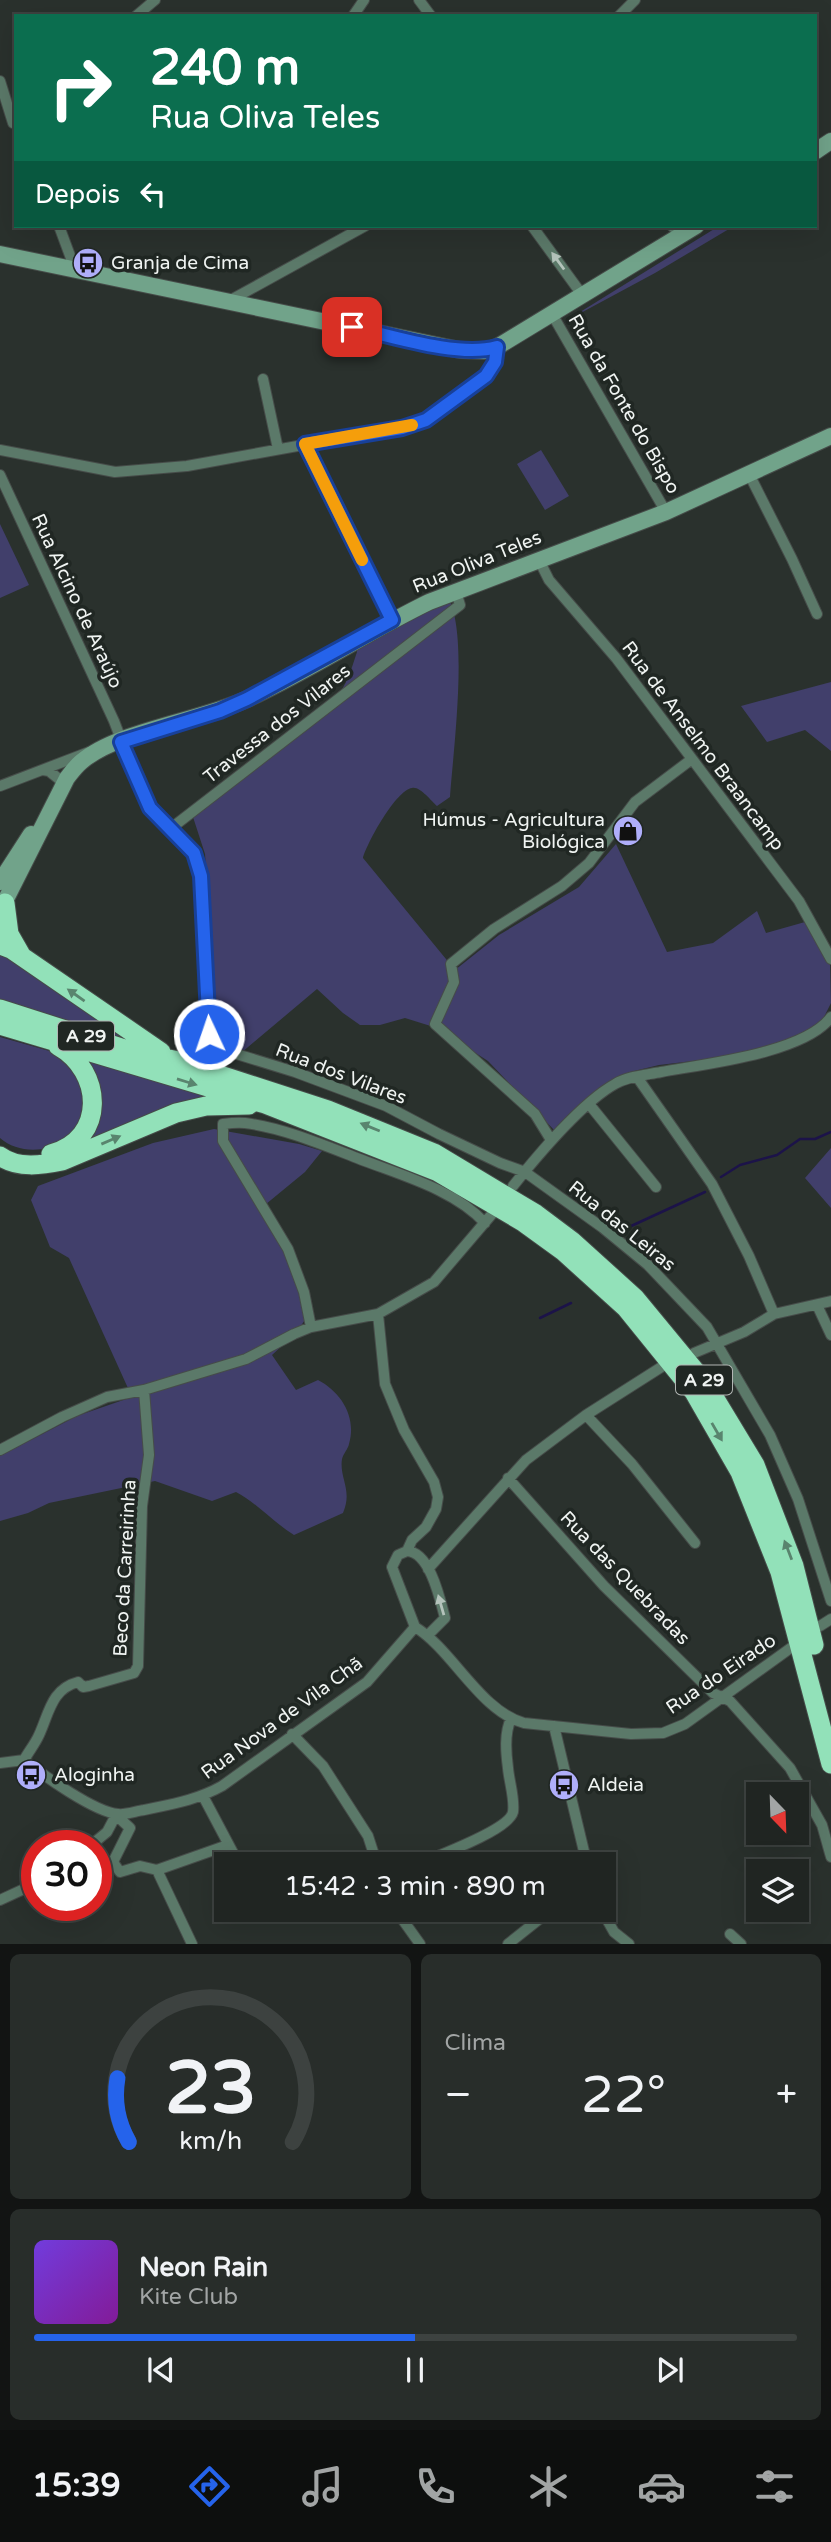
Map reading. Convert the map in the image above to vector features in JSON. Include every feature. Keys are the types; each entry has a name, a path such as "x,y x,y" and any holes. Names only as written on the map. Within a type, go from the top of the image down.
{"highway":[{"path":"3,907 9,934 23,959"},
{"path":"0,945 174,1060"},
{"name":"A 29","path":"0,1009 134,1052 174,1060 328,1110 433,1153 536,1214 572,1241 635,1298 706,1384 755,1465 794,1566 831,1711"},
{"name":"A 29","path":"0,1025 265,1104 448,1178 523,1222 563,1251 626,1308 694,1392 740,1472 780,1572 831,1764"},
{"path":"0,1144 6,1149 23,1154 44,1156 60,1151 73,1142 84,1129 92,1113 94,1097 89,1080 74,1057 51,1042"},
{"path":"0,1156 28,1165 44,1165 62,1161 176,1113 206,1107 265,1104"}],"main road":[{"path":"0,254 460,350 484,351 497,347 693,228"},
{"name":"Rua Oliva Teles","path":"0,882 66,780 81,762 104,748 220,711 392,620 456,592 666,512 831,436"},
{"name":"Rua Oliva Teles","path":"3,907 54,801"}],"street":[{"path":"138,14 155,0"},
{"path":"621,14 635,0"},
{"path":"0,81 14,121 0,128"},
{"path":"60,228 75,269"},
{"path":"229,301 361,228"},
{"path":"533,228 583,296"},
{"path":"258,285 256,296 260,308"},
{"name":"Rua da Fonte do Bispo","path":"552,314 666,512"},
{"path":"0,450 115,472 187,466 402,428 426,420 486,376 495,362 497,347"},
{"path":"263,379 278,449"},
{"path":"305,444 392,620"},
{"path":"748,474 817,614"},
{"name":"Rua Alcino de Araújo","path":"0,475 114,721 121,742"},
{"name":"Rua de Anselmo Braancamp","path":"539,560 549,580 616,658 799,901 831,959"},
{"name":"Travessa dos Vilares","path":"170,828 460,605 456,592"},
{"name":"Rua dos Vilares","path":"121,742 150,808 194,853 201,876 209,1034 218,1048 296,1072 386,1106 451,1140 524,1171"},
{"name":"Rua Oliva Teles","path":"0,786 104,748"},
{"path":"551,1140 535,1114 435,1024 454,982 450,964 494,929 562,886 589,863 635,802 692,759"},
{"path":"47,768 59,768 66,780"},
{"path":"513,1186 551,1140 615,1083 766,1052 805,1038 829,1025"},
{"path":"637,1077 712,1184 749,1256 774,1314"},
{"path":"589,1104 656,1187"},
{"path":"0,1450 107,1397 144,1390 246,1359 311,1327 378,1314 434,1282 489,1219 416,1181 302,1137 244,1123 223,1124 223,1141 288,1249 304,1292 311,1327"},
{"name":"Rua das Leiras","path":"524,1171 603,1228 648,1265 707,1327 786,1469 831,1601"},
{"path":"694,1353 719,1345 774,1314 831,1301"},
{"path":"817,1305 831,1335"},
{"path":"378,1314 385,1384 404,1430 434,1482 438,1497 436,1509 426,1527 412,1540 407,1551"},
{"path":"428,1569 526,1460 586,1415 663,1366"},
{"name":"Beco da Carreirinha","path":"24,1760 39,1735 51,1702 62,1691 78,1682 83,1687 134,1673 138,1666 142,1506 149,1455 144,1390"},
{"path":"586,1415 632,1464 695,1543"},
{"name":"Rua das Quebradas","path":"508,1478 604,1586 713,1693 730,1701 790,1768 822,1825 831,1857"},
{"path":"428,1635 445,1618 423,1559 412,1551 407,1551 398,1555 392,1567 415,1627 428,1635 473,1685 510,1719 507,1727 507,1760 513,1811 509,1820 448,1852"},
{"path":"820,1626 831,1619"},
{"name":"Rua Nova de Vila Chã","path":"116,1815 176,1804 204,1796 222,1786 367,1682 415,1627"},
{"name":"Rua do Eirado","path":"510,1719 631,1734 663,1733 685,1724 792,1647"},
{"path":"554,1726 584,1852"},
{"path":"292,1734 323,1766 369,1836 374,1852"},
{"path":"0,1763 24,1760 45,1777 80,1798 116,1815 130,1828 113,1862 120,1872 140,1866 156,1870 228,1844"},
{"path":"204,1796 232,1852"},
{"path":"108,1830 116,1815"},
{"path":"156,1870 192,1944"},
{"path":"0,1900 21,1890"},
{"path":"404,1922 420,1944"},
{"path":"508,1944 536,1922"},
{"path":"608,1922 614,1932 629,1944"},
{"path":"730,1934 741,1944"}],"shaded area":[{"path":"716,228 731,228 655,273 564,322"},
{"path":"541,450 569,496 545,510 517,464"},
{"path":"0,524 29,585 0,598"},
{"path":"448,598 458,638 459,664 450,797 437,806 418,789 405,791 383,818 363,858 455,970 499,935 579,887 616,844 667,952 713,943 757,911 766,933 805,922 830,962 831,1003 822,1021 803,1034 752,1054 659,1065 630,1072 596,1090 556,1132 488,1061 437,1028 405,1018 380,1025 360,1025 317,989 241,1053 203,1043 206,1023 206,867 205,854 193,817 335,699 351,671 357,652 355,644"},
{"path":"831,682 831,751 805,730 767,742 741,706"},
{"path":"0,949 127,1035 124,1041 0,1000"},
{"path":"0,1037 53,1052 76,1068 83,1098 82,1117 77,1128 58,1144 34,1150 22,1149 0,1138"},
{"path":"87,1058 223,1101 75,1146 86,1134"},
{"path":"214,1129 299,1144 322,1151 305,1172 260,1209 288,1256 308,1315 297,1332 272,1355 296,1390 318,1380 334,1391 349,1415 351,1434 342,1466 347,1498 343,1513 294,1535 236,1492 212,1501 155,1481 49,1503 28,1513 0,1521 0,1456 77,1416 132,1397 69,1258 50,1247 31,1200 38,1186 153,1143"},
{"path":"831,1148 831,1208 805,1178"}],"waterway":[{"path":"721,1177 740,1165 777,1155 800,1139 815,1139 831,1132"},
{"path":"629,1227 705,1192"},
{"path":"540,1318 571,1303"}],"slow traffic":[{"path":"362,560 305,444 412,425"}],"place":[{"name":"Granja de Cima","path":"88,263"},
{"name":"Húmus - Agricultura Biológica","path":"628,831"},
{"name":"Aloginha","path":"31,1775"},
{"name":"Aldeia","path":"564,1785"}],"route":[{"path":"209,1034 201,876 194,853 150,808 121,742 220,711 247,699 392,620 305,444 402,428 426,420 486,376 495,362 497,347 484,351 460,350 352,327"}]}
